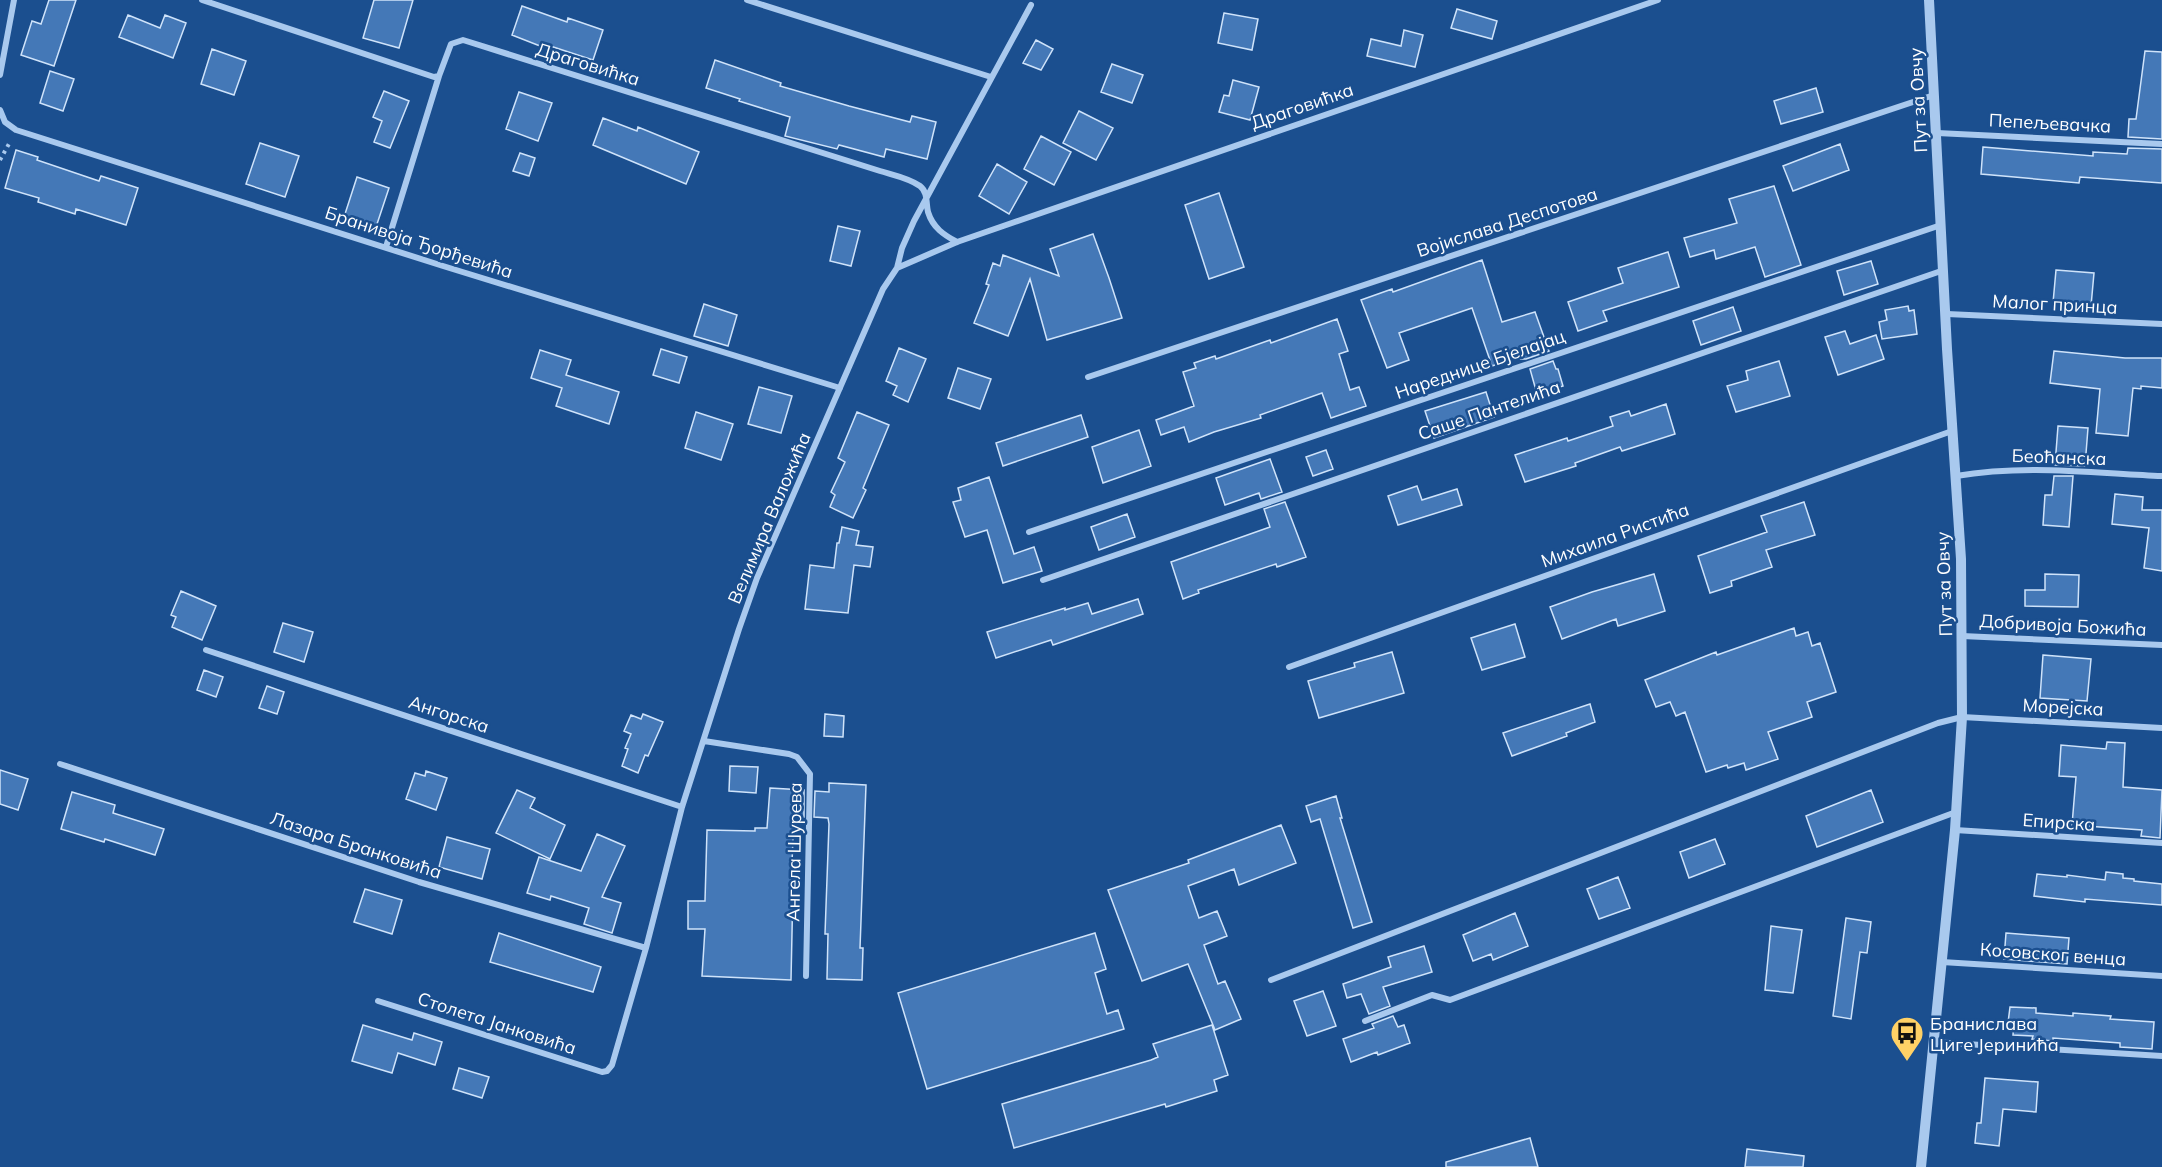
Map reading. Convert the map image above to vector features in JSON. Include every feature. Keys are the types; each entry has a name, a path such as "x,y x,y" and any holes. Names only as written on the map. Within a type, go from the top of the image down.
{"street":[{"path":"0,75 14,0"},
{"path":"202,0 434,77 439,76 386,247"},
{"path":"747,0 991,77"},
{"name":"Драговићка","path":"897,268 957,242 1658,0"},
{"name":"Пут за Овчу","path":"1921,1167 1955,830 1962,717 1961,558 1929,0"},
{"name":"Велимира Валожића","path":"607,1071 612,1065 646,948 682,807 757,578 883,289 897,268 902,248 1031,5"},
{"name":"Драговићка","path":"439,76 451,44 464,40 909,180 921,186 925,193 928,213 939,232 957,242"},
{"name":"Војислава Деспотова","path":"1088,377 1935,95"},
{"path":"0,110 5,122 16,130"},
{"name":"Бранивоја Ђорђевића","path":"16,130 840,388"},
{"name":"Пепељевачка","path":"1937,133 2162,144"},
{"name":"Нареднице Бјелајац","path":"1029,532 1941,225"},
{"name":"Саше Пантелића","path":"1043,580 1944,270"},
{"name":"Малог принца","path":"1947,315 2162,324"},
{"name":"Михаила Ристића","path":"1289,667 1952,431"},
{"name":"Беоћанска","path":"1956,476 1989,470 2027,468 2162,476"},
{"name":"Добривоја Божића","path":"1962,636 2162,645"},
{"name":"Ангорска","path":"206,650 682,807"},
{"name":"Морејска","path":"1271,980 1938,723 1962,717 2162,728"},
{"name":"Ангела Шурева","path":"704,741 789,754 797,757 810,774 806,976"},
{"name":"Лазара Бранковића","path":"60,764 419,882 646,948"},
{"path":"1365,1021 1432,995 1450,1000 1956,812"},
{"name":"Епирска","path":"1955,830 2162,843"},
{"name":"Косовског венца","path":"1942,962 2162,976"},
{"name":"Столета Јанковића","path":"378,1001 602,1072 607,1071"},
{"path":"1933,1042 2162,1056"}],"path":[{"path":"0,160 16,130"}],"building":[{"path":"49,0 76,0 54,66 21,55 32,21 41,24"},
{"path":"374,0 413,0 399,48 363,38"},
{"path":"522,6 567,22 568,18 603,30 593,60 541,43 540,46 512,35"},
{"path":"1457,9 1497,21 1492,39 1451,28"},
{"path":"1224,13 1258,19 1252,50 1218,43"},
{"path":"128,15 160,28 165,15 186,23 173,58 119,37"},
{"path":"1404,30 1423,35 1415,67 1367,56 1371,39 1401,46"},
{"path":"1036,40 1053,49 1041,70 1023,63"},
{"path":"212,49 246,61 234,95 201,84"},
{"path":"2145,51 2162,52 2162,139 2128,137 2129,119 2136,119"},
{"path":"715,60 781,83 780,86 849,106 910,122 912,116 936,122 927,159 886,149 884,157 839,145 837,149 785,136 790,117 706,88"},
{"path":"1112,64 1143,75 1132,103 1101,92"},
{"path":"50,71 74,79 63,111 40,103"},
{"path":"1233,80 1259,87 1250,120 1219,112 1224,95 1229,96"},
{"path":"1816,88 1823,112 1781,124 1774,101"},
{"path":"384,91 409,101 390,148 374,142 382,121 373,117"},
{"path":"519,92 552,103 538,141 506,129"},
{"path":"1079,111 1113,128 1096,160 1063,143"},
{"path":"603,118 637,131 638,127 699,152 686,184 593,145"},
{"path":"1041,136 1071,152 1054,185 1024,169"},
{"path":"260,143 299,156 285,197 246,184"},
{"path":"1840,144 1849,170 1793,191 1783,166"},
{"path":"1983,147 2093,156 2093,152 2127,154 2128,148 2162,149 2162,183 2080,177 2079,183 1981,174"},
{"path":"16,150 38,157 37,160 99,181 101,176 138,188 126,225 76,209 75,214 38,202 39,198 5,188"},
{"path":"520,153 535,158 529,176 513,171"},
{"path":"997,164 1027,182 1009,214 979,196"},
{"path":"357,177 389,188 376,227 344,217"},
{"path":"1774,186 1801,265 1765,277 1755,247 1716,259 1714,250 1690,257 1684,238 1737,223 1729,199"},
{"path":"1219,193 1244,267 1209,279 1185,205"},
{"path":"838,226 860,231 851,266 830,261"},
{"path":"1093,234 1122,318 1047,340 1030,279 1008,336 974,323 989,285 986,284 993,263 1000,266 1003,255 1059,276 1050,249"},
{"path":"1668,252 1679,287 1603,311 1607,321 1578,331 1568,302 1623,283 1618,268"},
{"path":"1482,260 1502,322 1535,312 1549,351 1526,359 1512,359 1492,366 1472,308 1399,333 1409,360 1387,368 1361,300 1392,289 1393,292"},
{"path":"1871,261 1878,284 1844,295 1837,271"},
{"path":"2056,270 2094,273 2091,306 2053,303"},
{"path":"704,304 737,315 728,346 694,336"},
{"path":"1908,306 1909,311 1914,310 1917,334 1882,339 1879,322 1887,320 1885,310"},
{"path":"1733,307 1741,331 1701,345 1693,321"},
{"path":"1337,319 1348,351 1339,354 1350,390 1359,387 1366,406 1331,418 1322,393 1260,415 1261,418 1189,442 1184,427 1161,435 1156,420 1194,406 1183,372 1196,368 1194,363 1215,356 1216,359 1270,340 1271,343"},
{"path":"1845,331 1850,344 1876,335 1884,359 1838,375 1825,337"},
{"path":"899,348 926,359 908,402 893,395 897,386 886,381"},
{"path":"661,349 687,357 679,383 653,375"},
{"path":"540,350 571,360 566,375 619,392 609,424 556,406 562,388 531,378"},
{"path":"2054,351 2125,358 2162,358 2162,388 2141,386 2141,389 2133,388 2128,436 2096,433 2100,389 2050,383"},
{"path":"1553,361 1563,386 1537,394 1530,369"},
{"path":"1779,361 1790,396 1736,412 1727,386 1748,380 1746,371"},
{"path":"958,368 991,379 980,409 948,398"},
{"path":"759,387 792,396 781,433 748,424"},
{"path":"1486,392 1494,417 1434,438 1425,411"},
{"path":"1666,404 1675,434 1622,451 1620,447 1575,463 1576,466 1525,482 1515,455 1613,426 1610,417 1629,411 1631,416"},
{"path":"696,412 733,424 721,460 685,448"},
{"path":"857,412 889,425 863,488 866,490 853,518 830,507 835,495 831,492 845,462 838,458"},
{"path":"1081,415 1088,437 1003,466 996,443"},
{"path":"2058,426 2088,428 2085,466 2055,465"},
{"path":"1139,430 1151,466 1103,483 1092,447"},
{"path":"1326,450 1333,469 1313,476 1306,457"},
{"path":"1270,459 1282,492 1261,499 1259,493 1225,505 1216,478"},
{"path":"2054,476 2073,476 2069,527 2043,525 2045,495 2052,495"},
{"path":"989,477 1014,554 1034,547 1042,571 1003,583 987,530 965,537 953,502 961,500 958,488"},
{"path":"1417,486 1422,500 1457,489 1462,505 1398,525 1388,496"},
{"path":"2115,494 2143,497 2142,510 2162,510 2162,571 2144,568 2149,528 2112,524"},
{"path":"1285,502 1306,557 1277,567 1276,564 1198,590 1199,593 1183,599 1171,562 1270,527 1264,509"},
{"path":"1804,502 1815,535 1766,550 1772,567 1731,581 1732,586 1710,593 1698,556 1767,532 1761,516"},
{"path":"1127,514 1135,537 1099,550 1091,527"},
{"path":"842,527 859,531 856,545 873,547 870,567 854,565 848,613 805,609 810,565 834,568 837,543 839,543"},
{"path":"1654,574 1665,611 1618,626 1616,619 1562,639 1550,607"},
{"path":"2045,574 2079,575 2078,607 2025,606 2025,590 2045,590"},
{"path":"181,591 216,606 202,640 172,627 176,617 171,615"},
{"path":"1138,599 1143,614 1053,645 1051,640 996,658 987,632 1065,608 1065,610 1088,603 1092,614"},
{"path":"283,623 313,632 304,662 274,652"},
{"path":"1515,624 1525,657 1482,670 1471,638"},
{"path":"1794,628 1796,636 1808,632 1812,646 1820,643 1836,692 1807,702 1812,717 1768,732 1778,759 1746,770 1744,763 1728,768 1727,765 1706,772 1685,712 1676,716 1670,702 1656,707 1645,680 1716,652 1717,655"},
{"path":"1392,652 1404,693 1319,718 1308,681 1355,667 1354,663"},
{"path":"2043,655 2091,659 2087,701 2040,698"},
{"path":"204,670 223,677 216,697 197,690"},
{"path":"267,686 284,692 277,714 259,708"},
{"path":"1590,704 1595,722 1566,733 1567,736 1512,756 1503,733"},
{"path":"643,714 663,722 638,773 622,766 628,749 625,748 631,734 624,731 631,715 641,719"},
{"path":"825,714 844,716 843,737 824,736"},
{"path":"2107,742 2125,743 2123,787 2162,790 2160,838 2141,836 2142,830 2072,825 2076,777 2059,776 2061,745 2106,749"},
{"path":"730,766 758,767 756,793 729,791"},
{"path":"0,770 28,779 18,810 0,804"},
{"path":"426,771 447,778 436,810 406,799 415,773 425,776"},
{"path":"829,783 866,785 860,948 863,948 862,980 827,979 828,934 825,934 829,824 828,818 814,817 815,791 829,792"},
{"path":"770,788 804,790 804,817 794,816 791,980 702,976 705,929 688,929 688,901 705,901 707,830 755,831 755,828 767,828"},
{"path":"517,790 535,798 530,808 565,825 550,859 496,833"},
{"path":"1871,790 1883,822 1817,847 1806,816"},
{"path":"72,792 115,805 113,813 164,829 155,855 105,839 104,842 61,829"},
{"path":"1336,796 1342,818 1340,818 1372,922 1353,928 1320,819 1311,822 1306,806"},
{"path":"1281,825 1296,863 1239,885 1234,869 1188,886 1199,918 1217,911 1227,936 1204,945 1218,984 1225,981 1241,1019 1215,1030 1188,964 1142,981 1108,890 1189,863 1188,860"},
{"path":"597,834 625,846 602,897 621,903 612,933 584,924 589,908 551,896 550,900 527,893 539,857 581,871"},
{"path":"447,837 490,849 482,879 439,867"},
{"path":"1715,839 1725,864 1689,878 1680,852"},
{"path":"2106,872 2123,874 2123,878 2134,879 2134,881 2162,884 2162,905 2085,899 2085,902 2034,896 2037,874 2105,880"},
{"path":"1618,877 1630,908 1599,919 1587,889"},
{"path":"365,889 402,900 392,934 354,922"},
{"path":"1515,913 1528,946 1493,960 1491,954 1473,961 1463,935"},
{"path":"1846,918 1871,922 1867,953 1860,952 1851,1019 1833,1016"},
{"path":"1771,926 1802,930 1793,993 1765,990"},
{"path":"499,933 601,967 593,992 490,962"},
{"path":"1095,933 1106,969 1095,973 1107,1014 1118,1010 1124,1029 927,1089 898,993"},
{"path":"2006,933 2069,938 2067,964 2004,959"},
{"path":"1424,946 1432,972 1383,987 1390,1006 1369,1014 1361,994 1347,998 1343,984 1391,967 1388,957"},
{"path":"1323,991 1336,1026 1307,1036 1294,1001"},
{"path":"2010,1007 2036,1008 2036,1013 2073,1016 2073,1013 2111,1016 2110,1019 2154,1022 2152,1049 2120,1047 2120,1043 2053,1038 2053,1041 2032,1039 2033,1036 2013,1035 2014,1023 2008,1023"},
{"path":"1393,1016 1398,1027 1404,1025 1410,1043 1351,1062 1343,1039 1374,1028 1372,1024"},
{"path":"363,1025 412,1040 414,1033 442,1042 435,1065 398,1053 392,1073 352,1061"},
{"path":"1212,1025 1228,1075 1214,1080 1217,1091 1014,1148 1002,1104 1151,1060 1158,1057 1153,1044"},
{"path":"459,1068 489,1077 482,1098 453,1089"},
{"path":"1985,1078 2038,1082 2036,1112 2003,1109 1999,1146 1975,1143 1977,1123 1981,1123"},
{"path":"1530,1138 1538,1167 1446,1167 1446,1162"},
{"path":"1747,1149 1804,1156 1803,1167 1745,1167"}],"place":[{"name":"Бранислава Циге Јеринића","path":"1907,1062"}]}
